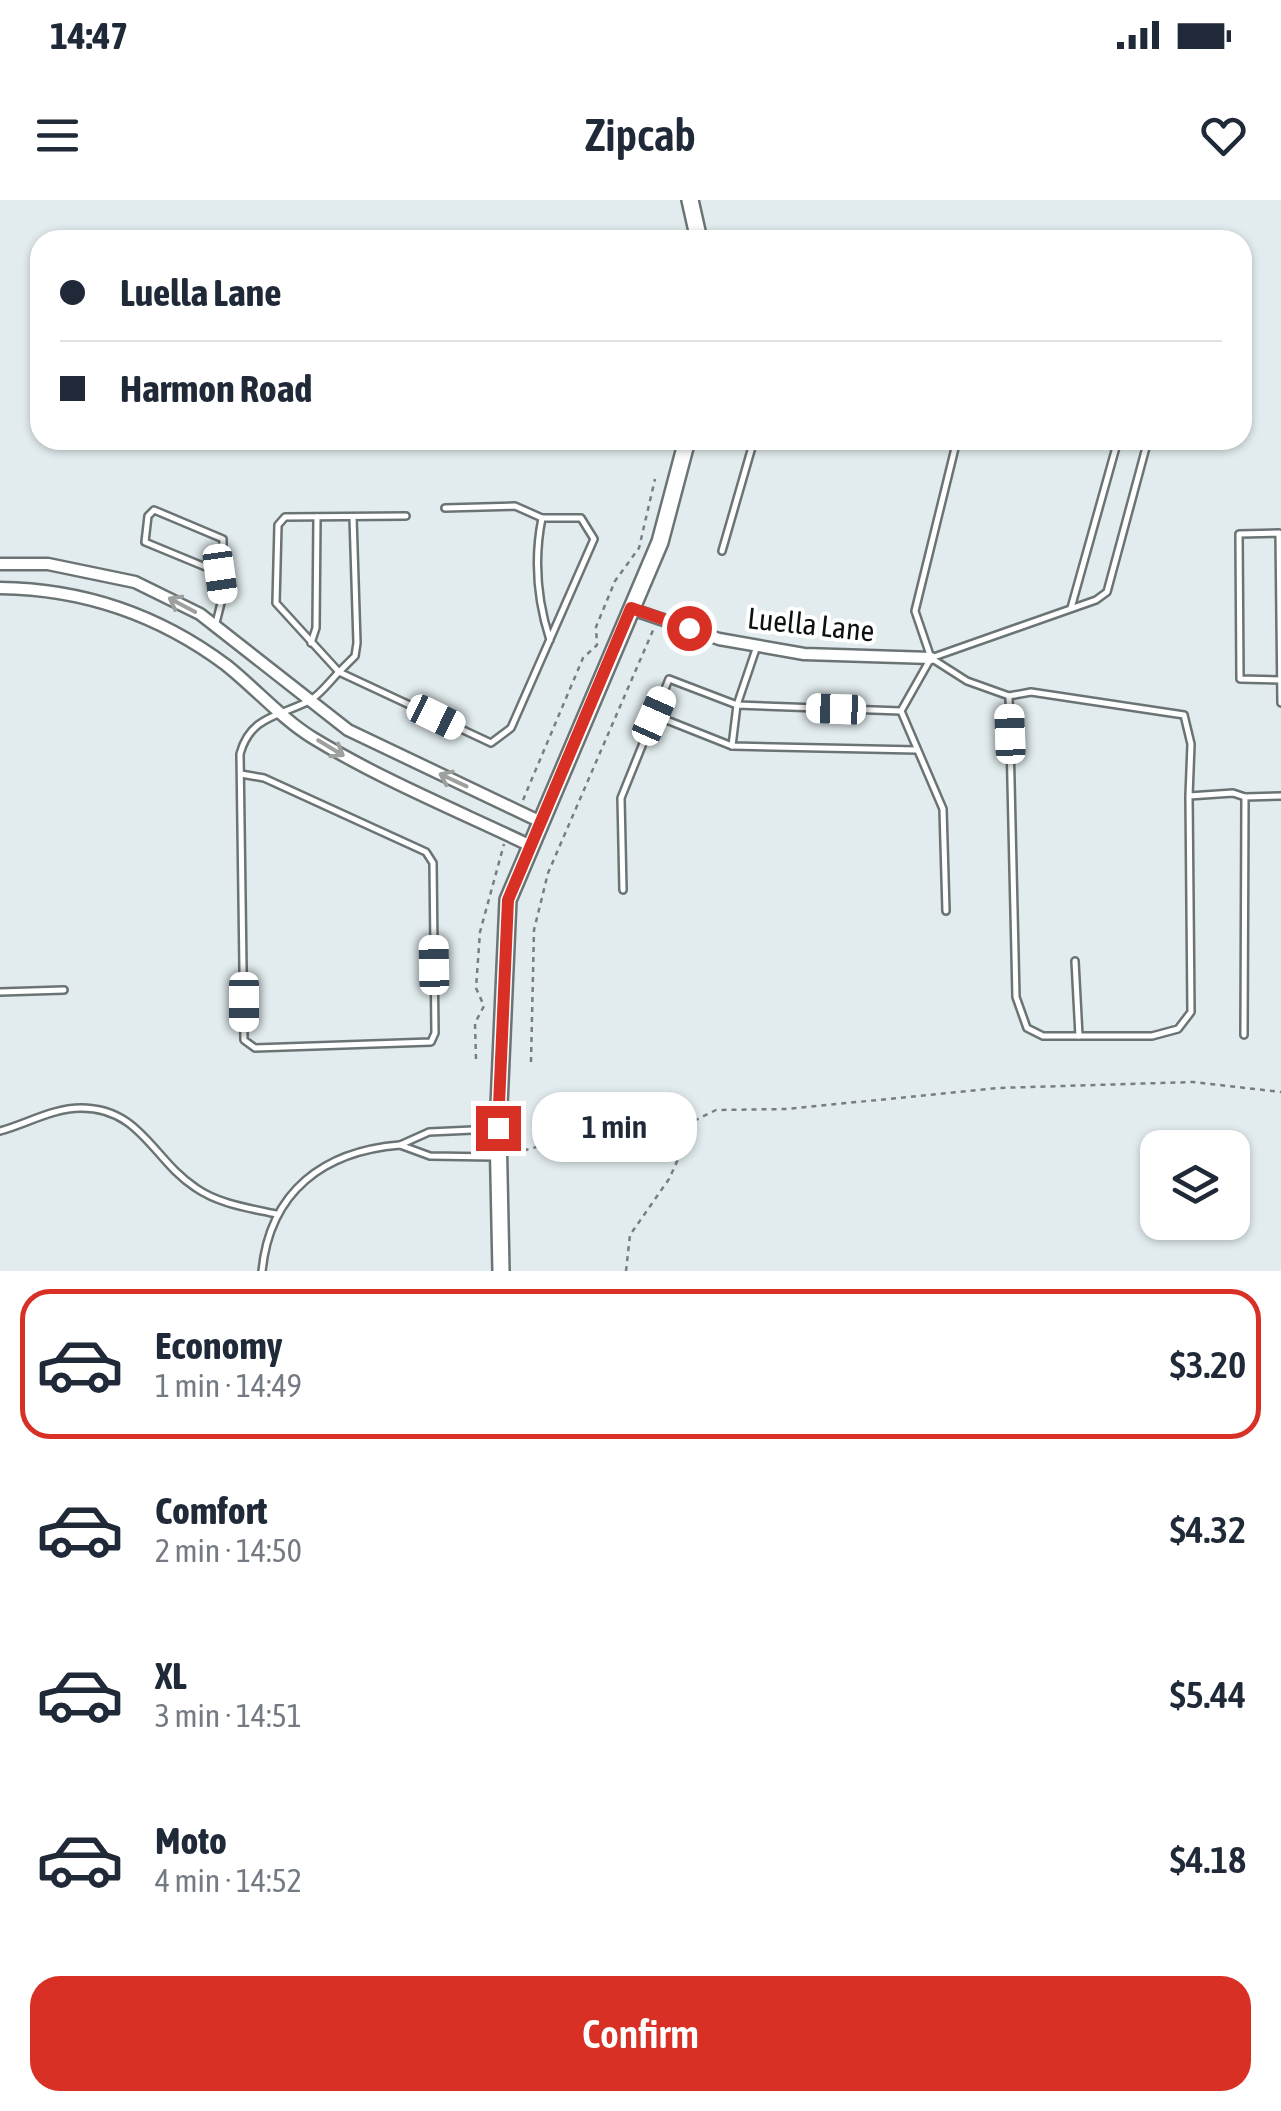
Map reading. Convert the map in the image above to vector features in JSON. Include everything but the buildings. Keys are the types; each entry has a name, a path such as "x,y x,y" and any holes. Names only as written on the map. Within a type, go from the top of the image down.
{"street":[{"path":"690,200 697,230"},
{"path":"501,1271 498,1128 508,900 660,542 685,450"},
{"path":"0,564 48,564 115,575 174,601 216,626 348,730 541,822"},
{"path":"0,588 55,592 136,612 224,664 307,734 344,756 531,846"},
{"name":"Luella Lane","path":"631,608 719,639 804,654 931,658"}],"lane":[{"path":"722,551 751,450"},
{"path":"955,450 915,611 931,658 967,681 1008,696 1031,692 1184,715 1190,744 1190,1012 1178,1029 1152,1036 1043,1036 1026,1028 1016,997 1008,696"},
{"path":"1071,608 1115,450"},
{"path":"946,911 944,809 902,711 931,658 1108,592 1145,450"},
{"path":"406,516 285,517 278,525 276,604 339,672 491,744 511,728 594,538 581,518 542,518 515,506 445,508"},
{"path":"216,626 224,596 220,574 223,539 154,510 148,516 145,542 220,574"},
{"path":"310,643 316,628 317,517"},
{"path":"241,774 264,778 426,852 433,863 435,1033 430,1042 255,1048 244,1040 241,774 244,739 256,724 280,710 312,700 355,656 358,643 353,517"},
{"path":"542,518 537,544 540,610 550,640"},
{"path":"1280,680 1240,679 1239,534 1279,533 1281,703"},
{"path":"732,746 737,706 757,646"},
{"path":"623,890 620,798 670,679 737,706 902,711"},
{"path":"654,716 732,746 917,750"},
{"path":"1189,796 1281,796"},
{"path":"1244,1035 1245,798"},
{"path":"1075,961 1079,1036"},
{"path":"0,992 64,990"},
{"path":"0,1132 70,1108 116,1114 142,1130 195,1188 225,1202 276,1214"},
{"path":"262,1271 276,1214 298,1184 329,1161 361,1150 400,1144 429,1132 498,1128"},
{"path":"400,1144 430,1156 499,1157"}],"path":[{"path":"518,811 583,658 597,645 596,627 615,581 636,554 655,480"},
{"path":"531,1062 534,930 548,874 658,618"},
{"path":"476,1059 475,1023 484,1006 476,988 480,932 491,880 508,835"},
{"path":"499,1157 644,1119 688,1124 716,1110 787,1109 998,1088 1192,1082 1281,1092"},
{"path":"626,1271 630,1235 669,1179 685,1144 688,1124"}],"route":[{"path":"498,1128 508,900 631,608 689,628"}]}
